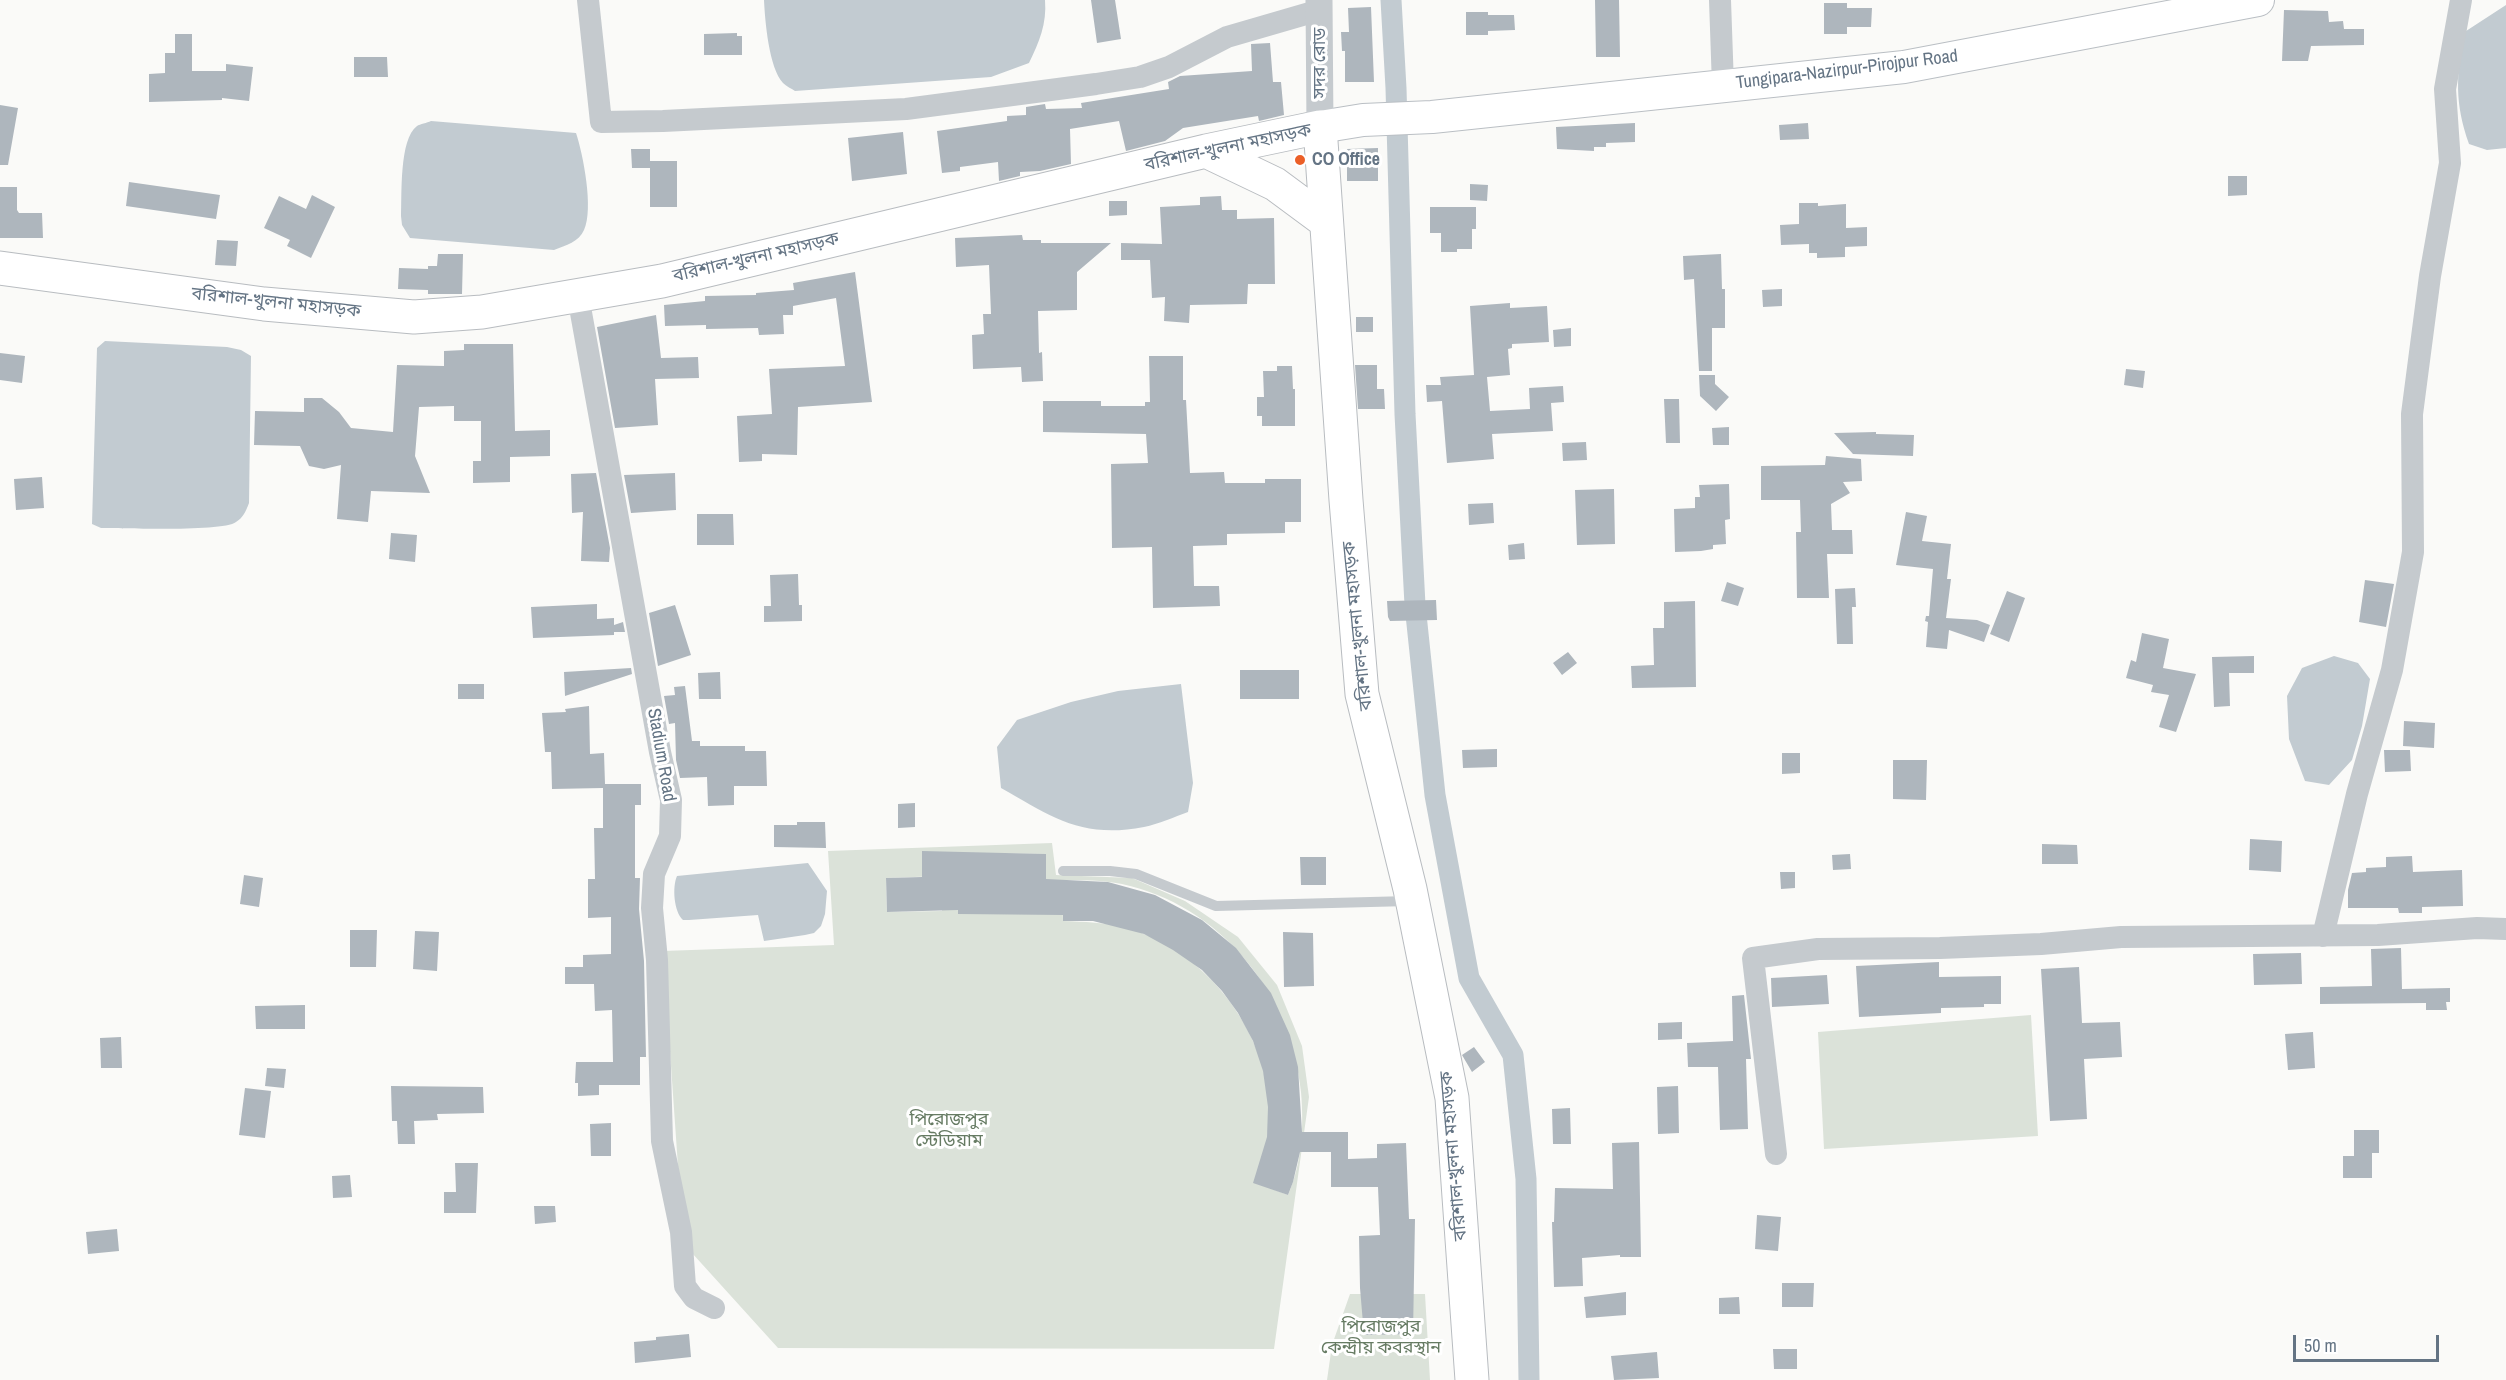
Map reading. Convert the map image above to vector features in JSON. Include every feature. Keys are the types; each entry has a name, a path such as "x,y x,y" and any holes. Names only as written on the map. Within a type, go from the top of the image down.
{"highway":[{"name":"বরিশাল-খুলনা মহাসড়ক","path":"0,268 264,304 414,317 482,312 662,281 1206,151 1320,127 1325,221 1362,694 1412,901 1452,1098 1472,1380"},
{"path":"1206,151 1275,184 1325,221"}],"main road":[{"name":"Tungipara-Nazirpur-Pirojpur Road","path":"1320,127 1363,120 1432,117 1905,67 2258,0"}],"street":[{"path":"588,0 602,122 906,109 1140,77 1169,67 1227,37 1319,5"},
{"path":"1720,0 1723,86"},
{"path":"2322,936 2357,794 2392,670 2413,552 2412,414 2430,276 2450,163 2445,89 2461,0"},
{"name":"সদর রোড","path":"1319,5 1320,127"},
{"name":"Stadium Road","path":"578,296 660,752 671,800 670,836 654,874 652,908 657,960 662,1141 681,1232 685,1286 694,1298 714,1308"},
{"path":"1776,1155 1753,958 1818,949 2041,944 2121,937 2378,935 2477,928 2506,929"}],"lane":[{"path":"1063,871 1110,871 1136,874 1216,906 1412,901"}],"green space":[{"name":"পিরোজপুর স্টেডিয়াম","path":"1052,843 1056,875 1132,878 1185,901 1238,937 1277,985 1302,1046 1309,1097 1274,1349 778,1348 692,1253 680,1195 663,951 834,945 828,851","holes":["959,853 1045,854 1045,914 958,913","942,876 942,911 887,912 886,878","1062,880 1122,884 1157,895 1190,912 1219,933 1245,959 1266,989 1283,1021 1295,1056 1301,1092 1302,1132 1299,1158 1288,1195 1254,1182 1267,1139 1269,1105 1264,1071 1252,1039 1235,1008 1213,981 1187,958 1158,940 1118,926 1063,921"]},
{"path":"2031,1015 2038,1136 1824,1149 1818,1032"},
{"name":"পিরোজপুর কেন্দ্রীয় কবরস্থান","path":"1350,1294 1425,1294 1430,1380 1327,1380 1332,1345"}],"shaded area":[{"path":"764,0 1045,0 1045,17 1042,33 1029,63 991,77 795,91 783,83 774,67 765,20"},
{"path":"2506,5 2506,148 2487,150 2469,144 2461,115 2458,77 2463,33"},
{"path":"431,121 576,133 582,154 588,196 587,221 582,234 572,243 554,250 410,238 402,225 401,216 404,155 411,133 417,126"},
{"path":"105,341 227,347 241,350 251,356 249,503 244,514 236,522 213,527 150,529 101,528 92,524 97,348"},
{"path":"2334,656 2358,663 2370,679 2362,726 2352,760 2329,785 2305,781 2289,739 2287,696 2302,668"},
{"path":"1181,684 1193,783 1188,812 1144,827 1122,830 1085,828 1052,816 1001,788 997,747 1017,720 1071,702 1118,691"},
{"path":"808,863 827,891 825,914 821,926 814,933 764,941 758,915 683,920 678,911 674,893 677,876"}],"building":[{"path":"1091,0 1115,0 1121,39 1097,43"},
{"path":"1595,0 1619,0 1620,57 1596,57"},
{"path":"1824,3 1847,3 1847,8 1872,8 1871,27 1847,27 1847,34 1824,34"},
{"path":"1371,7 1374,82 1345,82 1345,51 1342,51 1341,32 1349,32 1348,8"},
{"path":"2284,10 2328,11 2329,22 2343,21 2344,29 2364,29 2364,45 2311,46 2308,61 2282,61"},
{"path":"1466,12 1514,15 1515,30 1488,31 1488,35 1466,35"},
{"path":"737,33 737,36 742,36 742,55 704,55 704,34"},
{"path":"175,34 192,34 192,71 226,71 226,64 253,67 249,101 222,98 222,100 149,102 149,74 165,73 165,53 175,53"},
{"path":"1270,43 1273,82 1281,82 1284,115 1259,121 1258,116 1183,128 1165,141 1126,151 1119,121 1070,129 1071,164 1040,171 1020,172 1020,176 999,181 998,162 960,167 960,171 942,173 937,131 1007,121 1007,116 1026,115 1026,107 1045,104 1046,109 1082,108 1081,103 1169,89 1168,82 1180,76 1252,71 1251,44"},
{"path":"354,57 387,57 388,77 354,77"},
{"path":"0,105 18,108 8,165 0,165"},
{"path":"1635,123 1635,142 1606,143 1606,147 1594,147 1594,151 1557,149 1556,127"},
{"path":"1808,123 1809,139 1780,140 1779,125"},
{"path":"903,132 907,174 852,181 848,138"},
{"path":"1378,148 1378,181 1347,181 1347,149"},
{"path":"631,149 650,149 650,161 677,161 677,207 650,207 650,168 632,168"},
{"path":"2228,176 2247,176 2247,195 2228,196"},
{"path":"129,182 220,195 216,219 126,206"},
{"path":"1470,184 1488,185 1487,201 1470,200"},
{"path":"0,187 17,187 19,213 42,213 43,238 0,238"},
{"path":"312,195 335,207 311,258 287,246 290,240 264,228 279,196 306,209"},
{"path":"1221,196 1222,210 1237,210 1237,219 1274,218 1275,284 1248,284 1247,304 1190,305 1189,323 1164,321 1165,297 1152,298 1150,260 1121,260 1121,243 1162,244 1160,207 1200,205 1200,197"},
{"path":"1109,201 1127,201 1127,215 1109,216"},
{"path":"1799,203 1818,203 1818,206 1846,204 1846,228 1867,227 1867,246 1845,247 1845,257 1817,258 1817,253 1809,253 1809,244 1781,245 1780,225 1799,224"},
{"path":"1430,207 1476,207 1476,229 1472,229 1472,249 1441,252 1441,233 1430,233"},
{"path":"1022,235 1023,240 1041,240 1041,243 1111,243 1077,272 1077,310 1038,311 1039,353 1042,352 1043,381 1022,382 1021,367 973,369 972,335 984,334 983,314 991,314 989,265 956,267 955,238"},
{"path":"217,240 238,241 236,266 215,265"},
{"path":"438,254 463,254 462,294 428,294 428,290 398,289 399,268 428,269 428,266 437,266"},
{"path":"1721,254 1722,289 1725,289 1725,328 1712,328 1712,371 1699,371 1694,279 1684,280 1683,256"},
{"path":"855,272 872,402 798,407 797,455 762,454 762,461 739,462 737,416 772,414 769,369 845,366 836,298 793,306 793,315 783,315 784,334 759,335 758,328 706,329 706,325 665,326 664,305 705,301 705,296 756,295 756,293 794,290 793,283"},
{"path":"1782,289 1782,306 1763,307 1762,290"},
{"path":"1510,303 1510,308 1547,306 1549,342 1512,344 1512,348 1508,349 1510,375 1487,377 1490,411 1530,409 1529,388 1563,386 1564,402 1551,403 1553,431 1492,434 1494,459 1447,463 1442,401 1427,402 1426,385 1441,385 1440,377 1474,375 1470,306"},
{"path":"656,315 661,358 698,357 699,378 655,379 658,425 615,428 597,327"},
{"path":"1356,317 1373,317 1373,332 1356,332"},
{"path":"1571,328 1571,346 1554,347 1553,330"},
{"path":"464,344 513,344 515,431 550,430 550,456 510,457 510,482 473,483 473,461 481,461 481,421 454,421 454,406 419,407 415,456 430,493 371,491 368,522 337,519 341,465 324,469 309,466 300,446 254,445 255,411 304,412 304,398 322,398 339,412 351,428 393,432 397,365 444,366 444,351 464,350"},
{"path":"0,353 25,356 22,383 0,380"},
{"path":"1149,356 1183,356 1183,400 1186,400 1190,473 1224,472 1225,483 1265,483 1265,479 1301,479 1301,522 1285,522 1285,533 1227,534 1227,545 1193,546 1194,586 1219,586 1220,606 1153,608 1152,547 1112,548 1111,464 1148,463 1146,434 1043,432 1043,401 1101,401 1101,406 1145,406 1145,402 1150,402"},
{"path":"1355,365 1377,365 1377,389 1384,389 1385,409 1358,409"},
{"path":"1277,366 1292,366 1293,389 1295,389 1295,426 1262,426 1262,416 1257,416 1257,397 1264,397 1263,371 1277,371"},
{"path":"2126,369 2145,371 2143,388 2124,385"},
{"path":"1699,375 1715,375 1715,384 1729,397 1716,411 1700,396"},
{"path":"1664,399 1679,399 1680,443 1666,443"},
{"path":"1729,427 1729,445 1713,445 1712,428"},
{"path":"1876,432 1876,434 1914,435 1913,456 1853,454 1834,433"},
{"path":"1586,442 1587,460 1563,461 1562,443"},
{"path":"1826,456 1861,459 1862,481 1843,482 1850,493 1831,504 1832,530 1852,530 1853,554 1827,554 1829,598 1797,598 1796,532 1801,532 1800,500 1761,500 1761,466 1825,465"},
{"path":"596,473 610,548 609,562 581,561 583,512 572,513 571,474"},
{"path":"675,473 676,510 631,513 624,475"},
{"path":"42,477 44,508 16,510 14,479"},
{"path":"1729,484 1730,519 1725,520 1726,544 1713,545 1713,549 1701,551 1675,552 1674,509 1695,508 1695,497 1700,497 1699,485"},
{"path":"1614,489 1615,544 1577,545 1575,490"},
{"path":"1493,503 1494,523 1469,525 1468,504"},
{"path":"1906,512 1927,516 1922,541 1951,544 1947,579 1951,579 1946,618 1977,620 1990,625 1984,642 1949,630 1947,649 1926,647 1928,622 1925,621 1926,616 1929,616 1933,569 1896,565"},
{"path":"697,514 733,514 734,545 697,545"},
{"path":"391,533 417,535 415,562 389,559"},
{"path":"1524,543 1525,559 1509,560 1508,545"},
{"path":"798,574 802,621 764,622 764,606 771,606 770,575"},
{"path":"2365,580 2394,584 2386,627 2359,622"},
{"path":"1727,582 1744,588 1738,606 1721,601"},
{"path":"1855,588 1856,607 1852,607 1853,644 1837,644 1835,589"},
{"path":"2007,591 2025,598 2009,642 1990,634"},
{"path":"1436,600 1437,620 1390,621 1388,617 1387,601"},
{"path":"1695,601 1696,687 1632,688 1631,666 1654,665 1653,628 1664,628 1664,602"},
{"path":"597,604 597,619 614,618 614,625 623,622 625,632 614,632 614,635 533,638 531,607"},
{"path":"675,605 691,655 658,666 649,613"},
{"path":"2142,633 2169,639 2163,668 2196,674 2176,732 2159,727 2169,695 2151,692 2153,685 2126,678 2131,660 2136,662"},
{"path":"1568,652 1577,663 1562,675 1553,663"},
{"path":"2254,656 2254,673 2229,673 2230,706 2214,707 2212,657"},
{"path":"631,668 632,674 565,696 564,672"},
{"path":"1240,670 1299,670 1299,699 1240,699"},
{"path":"720,672 721,699 699,699 698,673"},
{"path":"458,684 484,684 484,699 458,699"},
{"path":"685,686 692,741 700,741 700,746 745,746 745,751 766,751 767,786 734,786 734,805 708,806 707,777 680,778 676,760 675,723 669,724 664,696 675,695 674,687"},
{"path":"589,706 590,754 604,753 605,784 641,784 641,805 635,805 635,878 640,878 639,909 644,961 646,1057 640,1057 640,1085 599,1085 599,1095 578,1096 578,1083 575,1083 576,1062 613,1062 612,1010 595,1011 594,984 565,984 565,967 583,967 583,955 611,954 611,917 588,918 588,879 595,879 594,828 603,828 603,788 552,789 551,752 545,752 542,713 566,712 565,709"},
{"path":"2404,721 2435,723 2434,748 2403,746"},
{"path":"1497,749 1497,767 1463,768 1462,750"},
{"path":"2384,750 2410,750 2411,771 2385,772"},
{"path":"1782,753 1800,753 1800,773 1782,774"},
{"path":"1893,760 1927,760 1926,800 1893,799"},
{"path":"915,803 915,827 898,828 898,804"},
{"path":"797,822 825,822 826,848 774,847 774,825 797,825"},
{"path":"2250,839 2282,841 2281,872 2249,870"},
{"path":"2042,844 2077,845 2078,864 2042,864"},
{"path":"922,851 1046,854 1046,879 1108,882 1155,895 1202,920 1236,948 1271,993 1290,1035 1298,1067 1302,1132 1348,1132 1348,1159 1377,1158 1377,1144 1406,1143 1409,1219 1415,1219 1413,1334 1364,1335 1359,1236 1380,1235 1378,1187 1331,1187 1331,1152 1300,1152 1288,1195 1253,1183 1267,1137 1268,1107 1263,1071 1253,1041 1238,1013 1222,991 1202,970 1144,934 1093,921 1063,921 1063,915 958,914 958,910 887,912 886,878 922,877"},
{"path":"1850,854 1851,869 1833,870 1832,855"},
{"path":"2412,856 2413,872 2462,870 2463,906 2422,907 2422,913 2399,913 2398,908 2348,908 2348,890 2352,873 2366,872 2366,868 2386,867 2386,857"},
{"path":"1300,857 1326,857 1326,885 1301,885"},
{"path":"1780,872 1795,872 1795,888 1781,889"},
{"path":"244,875 263,878 259,907 240,904"},
{"path":"350,930 377,930 376,967 350,967"},
{"path":"415,931 439,932 437,971 413,969"},
{"path":"1283,932 1313,933 1314,986 1284,987"},
{"path":"2401,948 2402,989 2450,988 2450,1002 2446,1002 2447,1010 2426,1010 2426,1003 2320,1004 2320,987 2372,986 2371,949"},
{"path":"2301,953 2302,984 2254,985 2253,954"},
{"path":"1939,962 1939,977 2001,976 2001,1004 1984,1004 1984,1007 1941,1008 1941,1013 1859,1017 1856,966"},
{"path":"2079,967 2082,1023 2120,1022 2122,1057 2084,1059 2087,1119 2050,1121 2041,969"},
{"path":"1827,975 1829,1004 1772,1007 1771,978"},
{"path":"1744,995 1751,1059 1746,1059 1748,1129 1720,1130 1718,1067 1688,1067 1687,1043 1733,1041 1732,996"},
{"path":"305,1005 305,1029 256,1029 255,1006"},
{"path":"1682,1022 1682,1039 1658,1040 1658,1023"},
{"path":"2313,1032 2315,1068 2288,1070 2285,1034"},
{"path":"121,1037 122,1068 101,1068 100,1038"},
{"path":"1474,1047 1485,1062 1472,1072 1462,1055"},
{"path":"267,1068 286,1069 284,1088 265,1086"},
{"path":"391,1086 483,1087 484,1113 437,1114 438,1120 414,1121 415,1144 398,1144 397,1121 392,1121"},
{"path":"1678,1086 1679,1133 1658,1134 1657,1087"},
{"path":"245,1088 271,1091 265,1138 239,1135"},
{"path":"1570,1108 1571,1144 1553,1144 1552,1109"},
{"path":"611,1123 611,1156 591,1156 590,1124"},
{"path":"2354,1130 2379,1130 2379,1153 2372,1153 2372,1178 2343,1178 2343,1156 2354,1156"},
{"path":"1639,1142 1641,1257 1620,1257 1620,1255 1582,1258 1583,1286 1554,1287 1552,1222 1554,1222 1555,1188 1613,1189 1612,1143"},
{"path":"455,1163 478,1163 476,1213 444,1213 444,1192 456,1192"},
{"path":"350,1175 352,1197 333,1198 332,1176"},
{"path":"534,1206 555,1206 556,1222 535,1224"},
{"path":"1757,1215 1781,1217 1778,1251 1755,1249"},
{"path":"117,1229 119,1251 88,1254 86,1232"},
{"path":"1782,1283 1814,1283 1813,1307 1782,1307"},
{"path":"1626,1292 1626,1315 1586,1318 1584,1297"},
{"path":"1739,1297 1740,1314 1719,1314 1719,1298"},
{"path":"689,1334 691,1357 635,1363 634,1342"},
{"path":"1773,1349 1797,1349 1797,1369 1774,1369"},
{"path":"1657,1352 1659,1378 1614,1380 1611,1356"}],"waterway":[{"path":"1391,0 1396,88 1405,414 1415,605 1435,795 1469,978 1513,1055 1526,1179 1529,1380"}],"place":[{"name":"CO Office","path":"1300,160"}]}
